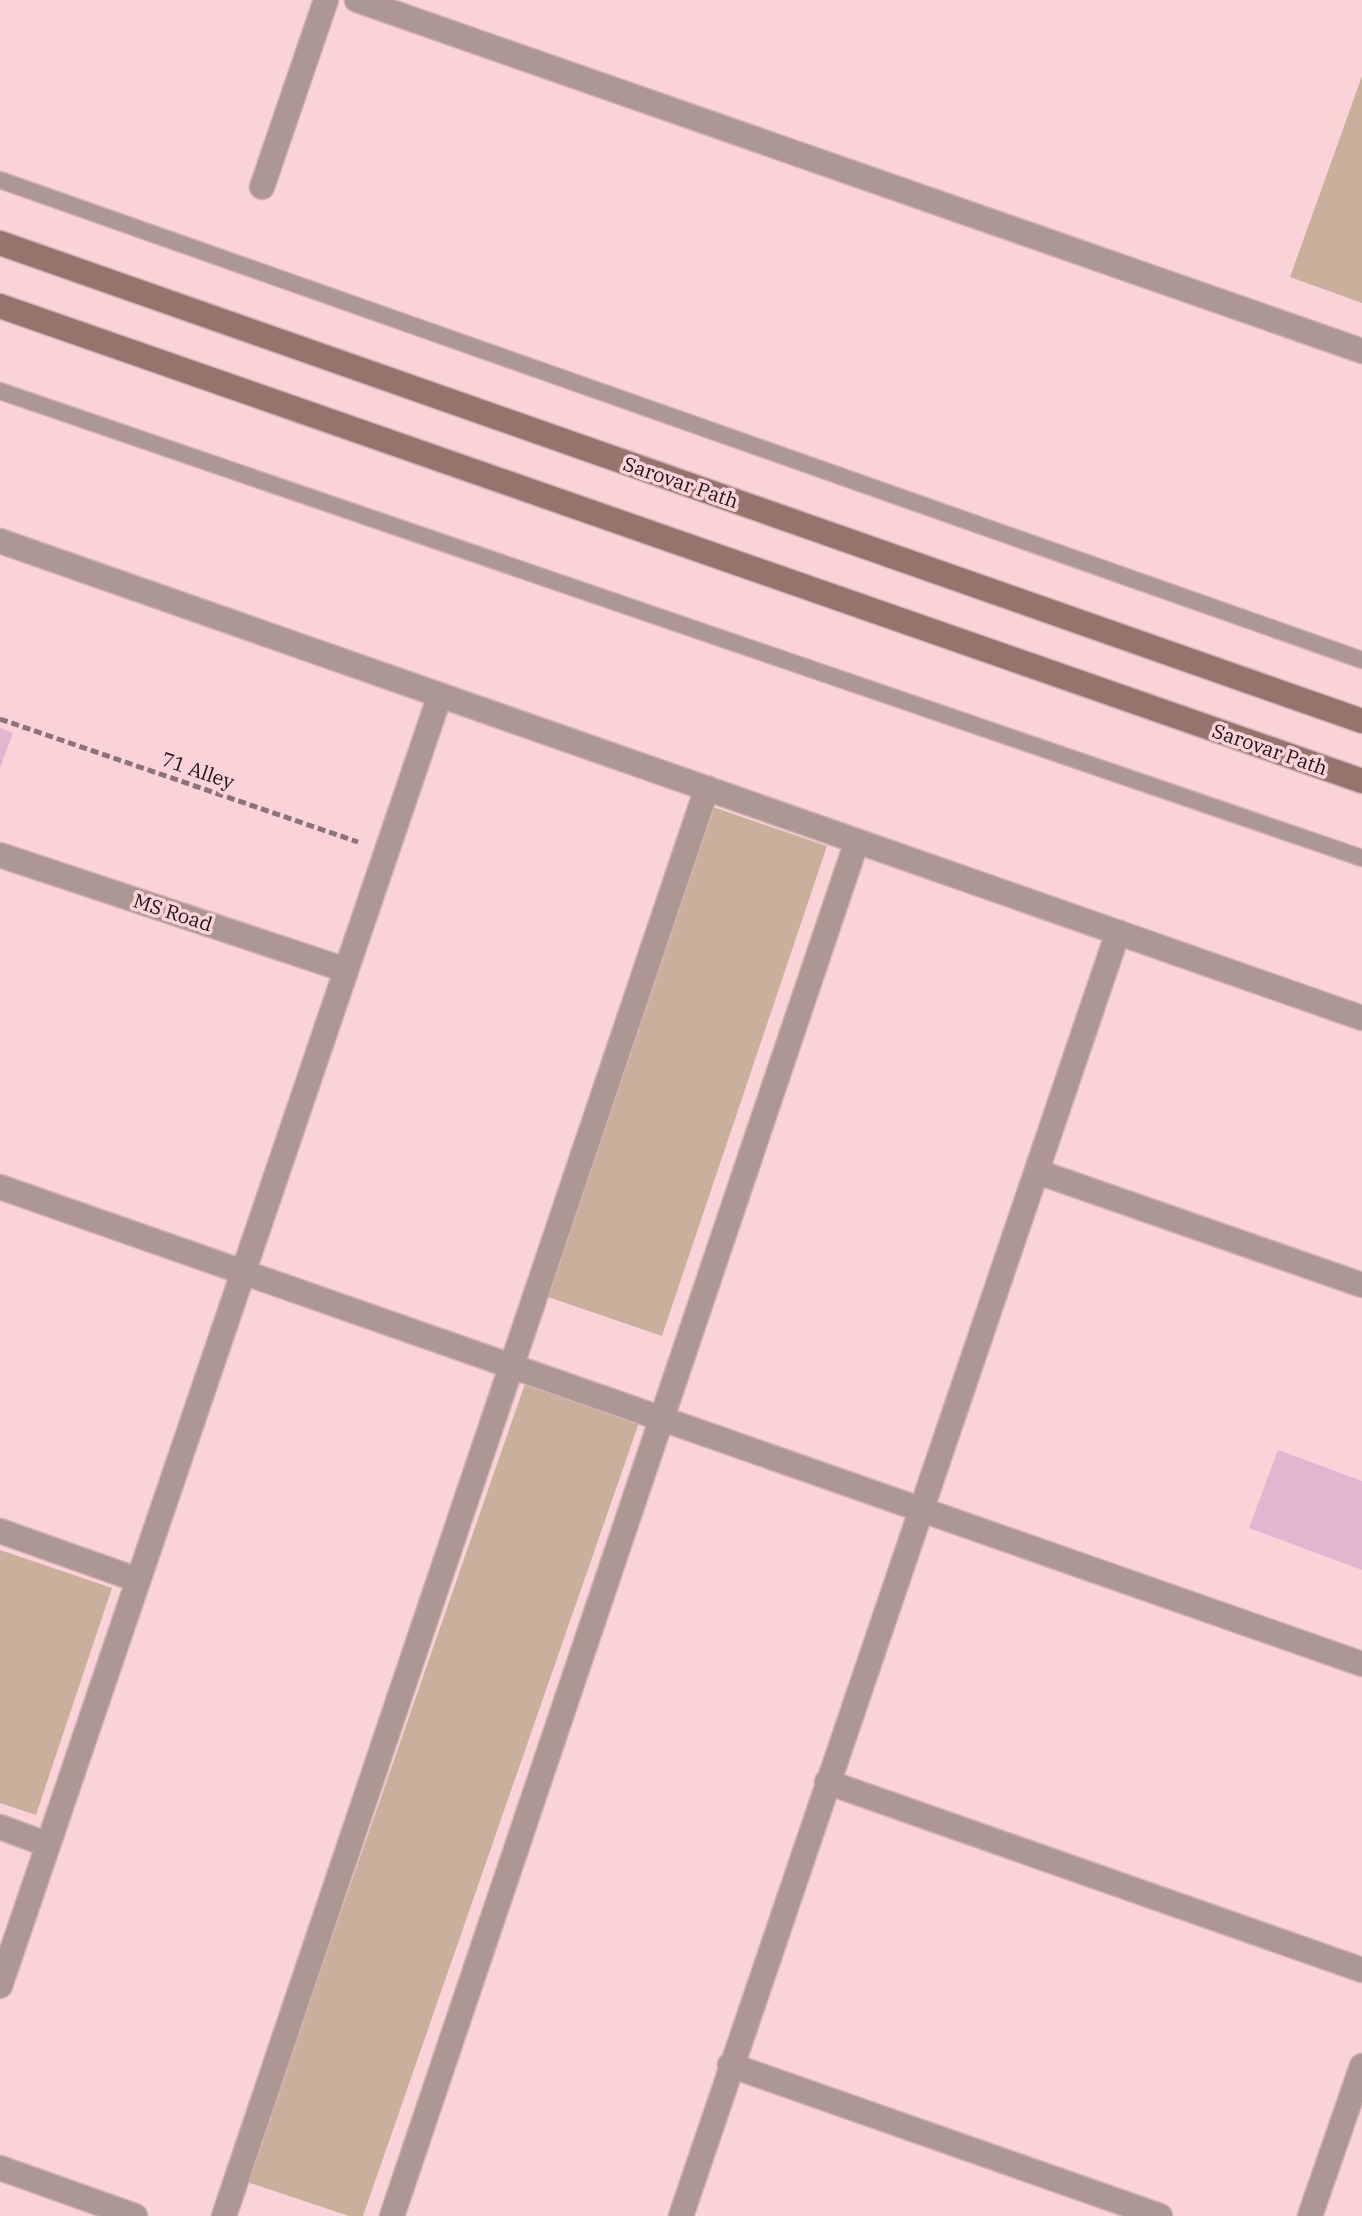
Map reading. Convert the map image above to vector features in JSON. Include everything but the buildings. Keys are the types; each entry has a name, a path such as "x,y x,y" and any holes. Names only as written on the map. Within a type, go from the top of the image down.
{"main road":[{"name":"Sarovar Path","path":"0,243 1362,721"},
{"name":"Sarovar Path","path":"0,306 1362,781"}],"street":[{"path":"262,187 326,0"},
{"path":"357,0 1362,351"},
{"path":"0,541 1362,1018"},
{"path":"0,1986 440,695"},
{"path":"224,2216 509,1365 707,788"},
{"path":"392,2216 659,1418 857,841"},
{"name":"MS Road","path":"0,855 346,970"},
{"path":"681,2216 1118,932"},
{"path":"1038,1172 1362,1285"},
{"path":"0,1187 1362,1664"},
{"path":"0,1531 138,1580"},
{"path":"827,1782 1362,1970"},
{"path":"0,1827 46,1844"},
{"path":"730,2065 1160,2216"},
{"path":"1310,2216 1362,2066"},
{"path":"0,2168 135,2216"}],"lane":[{"path":"0,180 1362,660"},
{"path":"0,391 1362,858"}],"path":[{"name":"71 Alley","path":"0,719 387,851"}],"shaded area":[{"path":"1362,76 1362,303 1290,277"},
{"path":"713,807 827,846 662,1336 548,1297"},
{"path":"527,1378 641,1417 363,2216 349,2216 247,2182"},
{"path":"0,1550 112,1588 36,1815 0,1803"}]}
